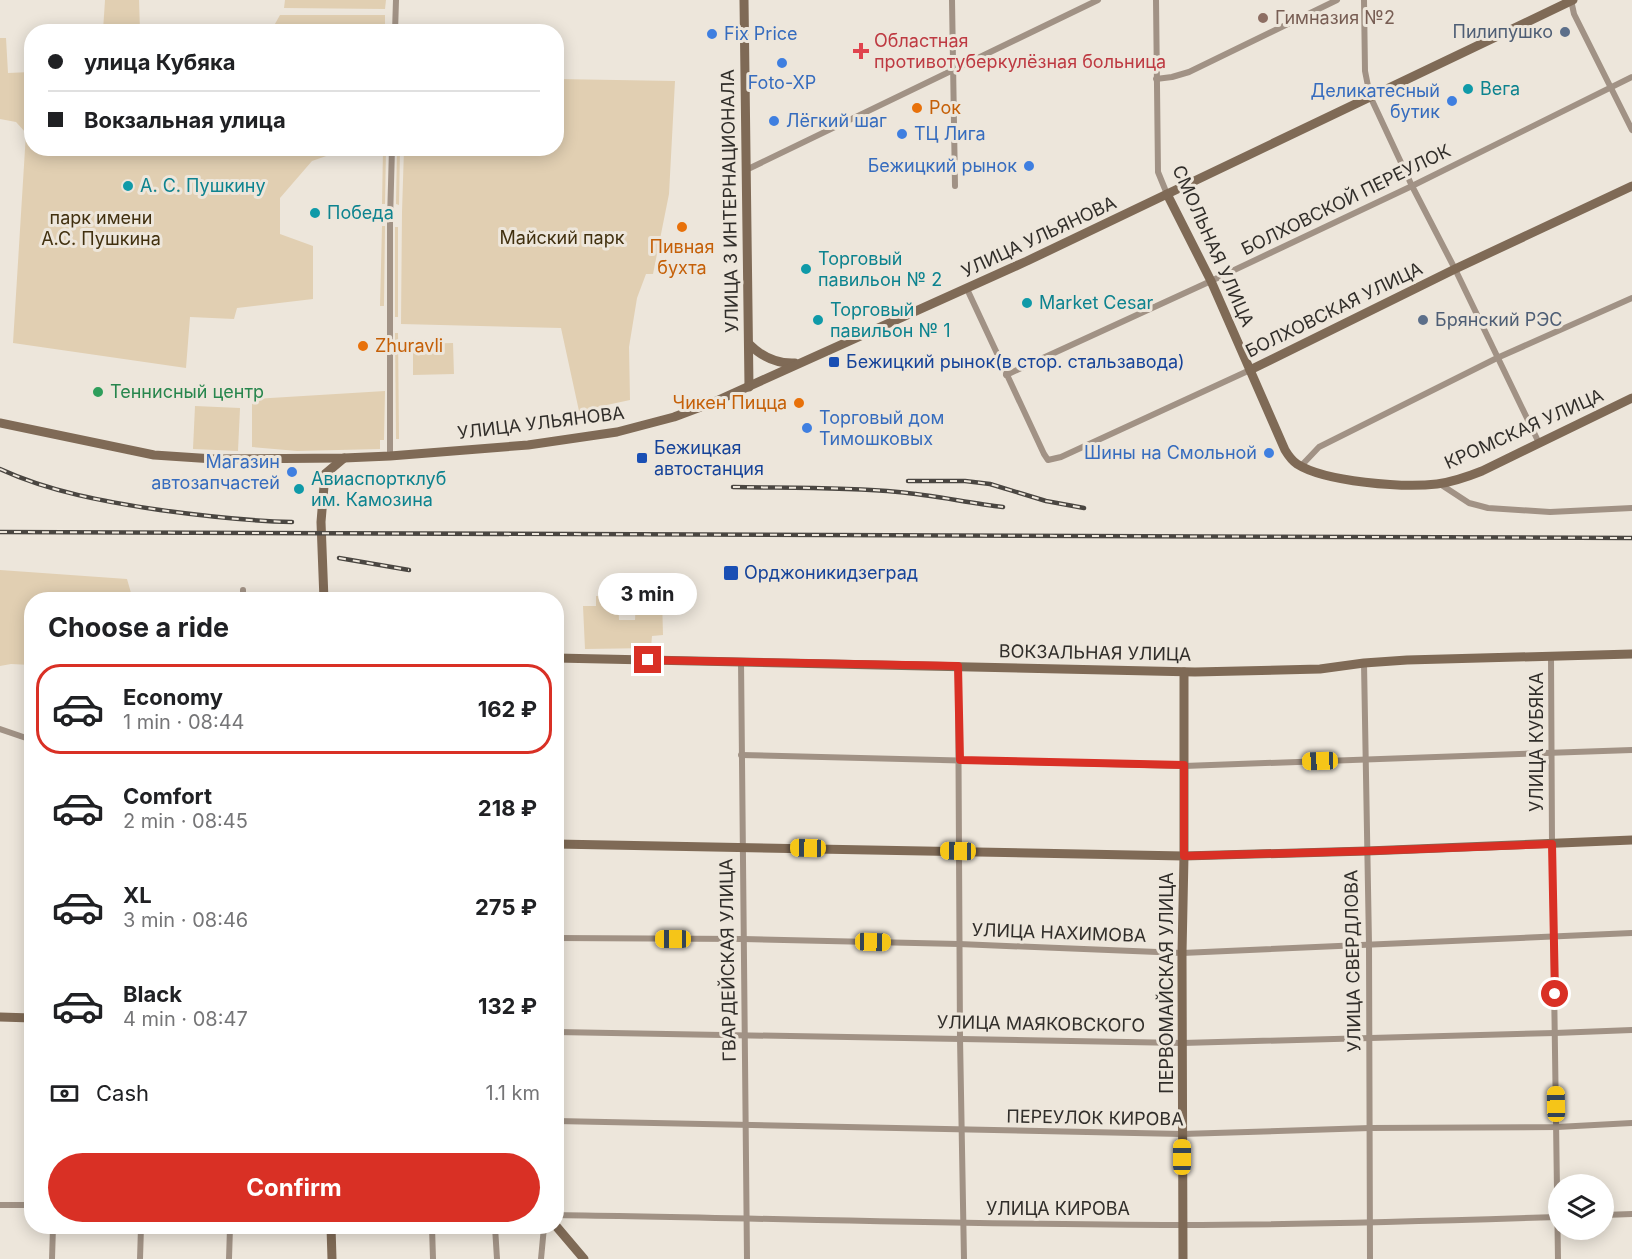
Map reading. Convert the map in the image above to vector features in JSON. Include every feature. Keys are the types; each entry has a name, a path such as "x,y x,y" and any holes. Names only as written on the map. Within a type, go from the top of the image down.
{"main road":[{"name":"УЛИЦА 3 ИНТЕРНАЦИОНАЛА","path":"744,0 749,344 769,359 801,363"},
{"name":"УЛИЦА УЛЬЯНОВА","path":"0,423 154,455 205,459 344,458 528,445 617,432 674,417 708,405 967,289 1572,0"},
{"name":"БОЛХОВСКАЯ УЛИЦА","path":"1250,370 1455,269 1632,186"},
{"name":"СМОЛЬНАЯ УЛИЦА","path":"1167,194 1211,281 1290,457"},
{"path":"749,344 749,387"},
{"name":"КРОМСКАЯ УЛИЦА","path":"1290,457 1301,466 1324,475 1351,481 1440,484 1468,477 1632,398"},
{"path":"310,458 325,474 321,522 324,592"},
{"path":"325,474 344,458"},
{"name":"ВОКЗАЛЬНАЯ УЛИЦА","path":"564,658 1184,672 1310,670 1364,663 1632,654"},
{"name":"ПЕРВОМАЙСКАЯ УЛИЦА","path":"1183,1259 1184,672"},
{"path":"564,844 1184,856 1632,840"},
{"path":"0,1017 24,1018"},
{"path":"331,1234 332,1259"},
{"path":"563,1234 584,1259"}],"street":[{"path":"396,0 396,24"},
{"path":"952,0 955,186"},
{"path":"746,170 1098,0"},
{"name":"СМОЛЬНАЯ УЛИЦА","path":"1156,0 1158,172 1167,194"},
{"path":"1156,78 1179,76 1189,72 1337,0"},
{"path":"1364,0 1365,71 1370,96 1539,442"},
{"path":"1572,0 1574,14 1632,130"},
{"name":"БОЛХОВСКОЙ ПЕРЕУЛОК","path":"1006,375 1412,186 1632,77"},
{"path":"390,456 392,156"},
{"path":"967,289 1006,375"},
{"path":"1301,466 1319,447 1497,358 1632,298"},
{"name":"БОЛХОВСКАЯ УЛИЦА","path":"1006,375 1048,460 1061,457 1250,370"},
{"path":"1440,484 1469,504 1488,508 1550,512 1632,508"},
{"name":"УЛИЦА КУБЯКА","path":"1551,656 1558,1174"},
{"name":"ГВАРДЕЙСКАЯ УЛИЦА","path":"741,661 741,847 747,1259"},
{"name":"УЛИЦА СВЕРДЛОВА","path":"1364,663 1369,944 1370,1259"},
{"path":"958,666 960,760 958,851 964,1259"},
{"path":"0,729 24,737"},
{"path":"741,755 1184,765 1632,750"},
{"name":"УЛИЦА НАХИМОВА","path":"564,938 959,944 1182,953 1632,933"},
{"name":"УЛИЦА МАЯКОВСКОГО","path":"564,1032 1182,1043 1632,1030"},
{"name":"ПЕРЕУЛОК КИРОВА","path":"564,1120 1182,1134 1370,1128 1557,1127 1632,1124"},
{"path":"0,1205 24,1206"},
{"path":"1614,1215 1632,1214"},
{"name":"УЛИЦА КИРОВА","path":"564,1215 963,1224 1182,1225 1369,1223 1548,1217"},
{"path":"52,1259 53,1234"},
{"path":"140,1259 141,1234"},
{"path":"229,1259 230,1234"},
{"path":"432,1234 433,1259"},
{"path":"495,1234 497,1259"},
{"path":"540,1259 543,1234"},
{"name":"УЛИЦА КУБЯКА","path":"1558,1240 1558,1259"}],"green space":[{"path":"105,0 139,0 140,24 103,24"},
{"path":"285,0 386,0 385,9 284,8"},
{"path":"280,15 385,15 385,24 275,24"},
{"name":"парк имени А.С. Пушкина","path":"0,38 6,38 8,73 24,72 24,131 16,122 0,119"},
{"name":"Майский парк","path":"564,79 675,81 669,194 653,274 646,274 637,298 629,347 630,400 579,411 561,328 401,324 404,156 564,156"},
{"name":"парк имени А.С. Пушкина","path":"25,156 326,156 312,161 280,198 280,234 313,246 313,299 237,308 234,319 190,317 186,368 13,343"},
{"path":"383,156 386,156 385,204 382,204"},
{"path":"397,156 400,156 399,205 396,204"},
{"path":"382,226 385,226 384,306 380,306"},
{"path":"395,227 398,227 398,317 395,317"},
{"path":"395,333 398,333 399,439 396,439"},
{"path":"453,343 454,374 413,375 413,344"},
{"path":"385,391 384,440 380,440 380,449 297,451 252,447 252,399"},
{"path":"195,406 240,408 238,451 193,449"},
{"path":"0,570 127,579 131,592 24,592 24,665 0,666"},
{"path":"596,596 618,597 619,620 635,620 636,598 662,598 663,635 652,636 651,648 585,649 583,606 596,606"}],"railway":[{"path":"0,469 58,490 119,503 209,516 292,522"},
{"path":"908,481 965,481 990,484 1046,501 1084,508"},
{"path":"733,487 878,490 1003,507"},
{"path":"0,532 1632,538"},
{"path":"339,558 409,570"}],"place":[{"name":"Гимназия №2","path":"1263,18"},
{"name":"Пилипушко","path":"1565,32"},
{"name":"Fix Price","path":"712,34"},
{"name":"Областная противотуберкулёзная больница","path":"861,51"},
{"name":"Foto-XP","path":"782,63"},
{"name":"Вега","path":"1468,89"},
{"name":"Деликатесный бутик","path":"1452,101"},
{"name":"Рок","path":"917,108"},
{"name":"Лёгкий шаг","path":"774,121"},
{"name":"ТЦ Лига","path":"902,134"},
{"name":"Бежицкий рынок","path":"1029,166"},
{"name":"А. С. Пушкину","path":"128,186"},
{"name":"Победа","path":"315,213"},
{"name":"Пивная бухта","path":"682,227"},
{"name":"Торговый павильон № 2","path":"806,269"},
{"name":"Market Cesar","path":"1027,303"},
{"name":"Торговый павильон № 1","path":"818,320"},
{"name":"Брянский РЭС","path":"1423,320"},
{"name":"Zhuravli","path":"363,346"},
{"name":"Бежицкий рынок(в стор. стальзавода)","path":"834,362"},
{"name":"Теннисный центр","path":"98,392"},
{"name":"Чикен Пицца","path":"799,403"},
{"name":"Торговый дом Тимошковых","path":"807,428"},
{"name":"Шины на Смольной","path":"1269,453"},
{"name":"Бежицкая автостанция","path":"642,458"},
{"name":"Магазин автозапчастей","path":"292,472"},
{"name":"Авиаспортклуб им. Камозина","path":"299,489"},
{"name":"Орджоникидзеград","path":"731,573"}],"route":[{"path":"648,660 958,666 960,760 1184,765 1184,856 1552,844 1555,994"}]}
